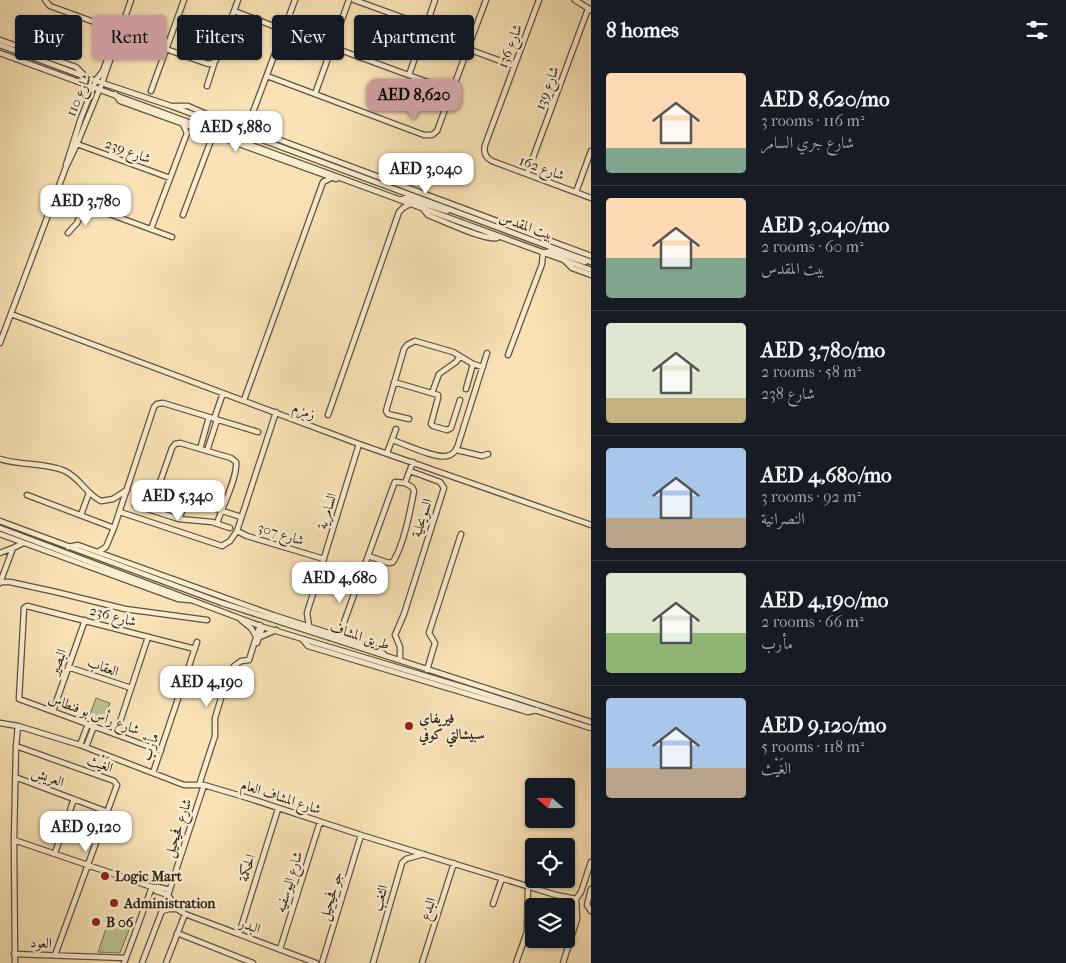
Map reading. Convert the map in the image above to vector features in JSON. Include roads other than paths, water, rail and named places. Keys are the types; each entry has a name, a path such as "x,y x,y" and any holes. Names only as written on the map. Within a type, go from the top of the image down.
{"street":[{"path":"45,0 50,6 92,22"},
{"name":"شارع 110","path":"126,15 131,0"},
{"path":"167,45 184,0"},
{"path":"207,86 213,63 238,0"},
{"path":"290,15 295,0"},
{"path":"344,15 349,0"},
{"path":"354,0 396,15"},
{"path":"430,15 435,0"},
{"path":"474,33 486,0"},
{"name":"شارع 136","path":"486,157 485,145 540,0"},
{"path":"575,0 590,10"},
{"name":"شارع 139","path":"527,174 590,10"},
{"path":"234,11 272,25"},
{"name":"بيت المقدس","path":"0,40 76,67 86,76"},
{"name":"بيت المقدس","path":"0,45 102,83 171,106 591,263"},
{"path":"167,48 213,63"},
{"path":"344,51 452,91"},
{"path":"474,51 514,66"},
{"name":"بيت المقدس","path":"0,53 100,88 320,173 371,189"},
{"name":"شارع 110","path":"66,167 67,159 96,80 103,71 108,60"},
{"name":"شارع 110","path":"0,344 55,194 78,144 110,60"},
{"path":"151,90 162,60"},
{"path":"242,126 250,120 273,60"},
{"path":"315,94 327,60"},
{"path":"409,75 414,60"},
{"path":"267,76 427,136 437,131 464,60"},
{"name":"بيت المقدس","path":"115,94 120,101 371,189 591,270"},
{"name":"بيت المقدس","path":"171,106 188,106 222,121 242,126 591,256"},
{"path":"250,120 253,131"},
{"path":"151,230 187,133 183,124"},
{"path":"187,133 196,129"},
{"path":"183,215 213,135"},
{"path":"266,135 276,146"},
{"name":"شارع 239","path":"78,144 170,178"},
{"path":"576,192 591,150"},
{"name":"شارع 162","path":"486,157 492,161 591,198"},
{"path":"320,173 323,182"},
{"path":"367,179 375,175"},
{"path":"244,400 323,182 331,177"},
{"path":"410,189 414,197"},
{"path":"55,194 172,237"},
{"path":"328,415 398,215 400,200 406,198 437,209 458,213"},
{"path":"398,215 403,208 410,204"},
{"path":"68,233 77,223 85,205"},
{"path":"508,355 542,264 543,253 551,251 591,263"},
{"path":"542,264 552,256"},
{"name":"بيت المقدس","path":"565,261 572,268 591,275"},
{"name":"زمزم","path":"11,314 359,444 591,525"},
{"path":"409,419 386,413 404,348 410,342 414,341 452,352 482,367"},
{"path":"392,440 440,456 449,456 456,450 487,353"},
{"path":"432,393 439,374 456,362 460,356"},
{"path":"466,388 473,364"},
{"path":"394,382 432,393 439,397 432,425 447,430 451,428 460,400"},
{"path":"200,449 214,419 223,393"},
{"path":"98,552 106,548 114,528 154,407 157,404 163,403 258,432"},
{"name":"شارع 307","path":"276,412 237,530 244,535 324,559"},
{"path":"207,451 214,419"},
{"path":"387,453 396,429"},
{"path":"217,523 221,510 236,470 236,462 231,458 180,443 173,446 159,485 160,490 187,499 221,510 242,517"},
{"name":"السامرية","path":"309,626 307,613 359,444"},
{"path":"456,450 482,456 488,454"},
{"path":"0,459 62,470 74,477 89,493 104,502 118,497 128,490"},
{"path":"405,483 413,462"},
{"name":"السويحلية","path":"400,660 400,646 395,638 396,633 404,614 444,487 440,482 410,471"},
{"path":"340,636 359,578 394,484 399,481 405,483 412,487 414,491 393,562 389,563 368,556"},
{"path":"81,515 89,493"},
{"path":"28,495 114,528"},
{"path":"179,519 187,499"},
{"path":"135,505 179,519 217,523 230,528"},
{"path":"120,512 222,546 230,541 237,530"},
{"name":"طريق المشاف","path":"0,521 222,603 591,722"},
{"name":"طريق المشاف","path":"0,528 262,626 591,728"},
{"name":"طريق المشاف","path":"0,534 178,599 193,600"},
{"path":"427,670 435,643 429,633 461,534"},
{"path":"9,538 13,548 0,582 38,588 125,609 207,620"},
{"path":"0,553 22,543"},
{"path":"32,546 44,544"},
{"name":"طريق المشاف","path":"68,547 78,544 216,594 375,648 384,655"},
{"path":"106,548 111,557"},
{"path":"216,594 222,603"},
{"name":"شارع 236","path":"19,699 25,606 195,649"},
{"path":"296,622 307,613"},
{"path":"238,617 251,628 257,637"},
{"name":"البصير","path":"53,711 85,620"},
{"path":"257,637 262,626"},
{"path":"257,637 276,630"},
{"path":"116,734 148,637"},
{"name":"شارع فحيحيل","path":"142,963 169,893 202,785 215,736 215,718 228,675 234,666 241,661 249,660 257,637"},
{"name":"مأرب","path":"153,773 198,642"},
{"path":"391,658 400,650"},
{"name":"العقاب","path":"68,667 131,688"},
{"name":"شارع رأس بو فنطاس","path":"19,699 161,751"},
{"name":"شارع المشاف العام","path":"0,723 18,726 86,747 184,785 202,785 525,885"},
{"path":"80,745 88,724"},
{"path":"15,963 14,840 18,726"},
{"path":"86,747 94,726"},
{"name":"الغَيْث","path":"16,746 116,782 117,787 55,955"},
{"name":"العريش","path":"15,777 108,812"},
{"name":"العريش","path":"54,853 74,799"},
{"name":"الحكمة","path":"239,934 278,809"},
{"name":"شارع اليوسفيه","path":"280,950 320,822"},
{"name":"جو فحيحيل","path":"322,963 361,835"},
{"path":"14,840 169,893"},
{"name":"الثغب","path":"373,963 402,863 406,859 424,854"},
{"path":"563,963 577,919 576,902 591,862"},
{"name":"البدع","path":"422,963 454,863"},
{"path":"493,904 502,878"},
{"path":"125,961 152,887"},
{"path":"516,963 527,932 528,888"},
{"name":"شارع المشاف العام","path":"534,888 576,902 589,909"},
{"path":"589,909 587,900 591,889"},
{"name":"البدر","path":"169,893 177,909 185,914 316,963"},
{"path":"162,911 169,908 177,909"},
{"path":"166,963 185,914"},
{"path":"177,934 253,963"},
{"name":"العود","path":"14,954 55,955 125,961"}],"place":[{"name":"فيريفاي سبيشالتي كوفي","path":"409,726"},
{"name":"Logic Mart","path":"105,876"},
{"name":"Administration","path":"114,903"},
{"name":"B 06","path":"96,922"}]}
